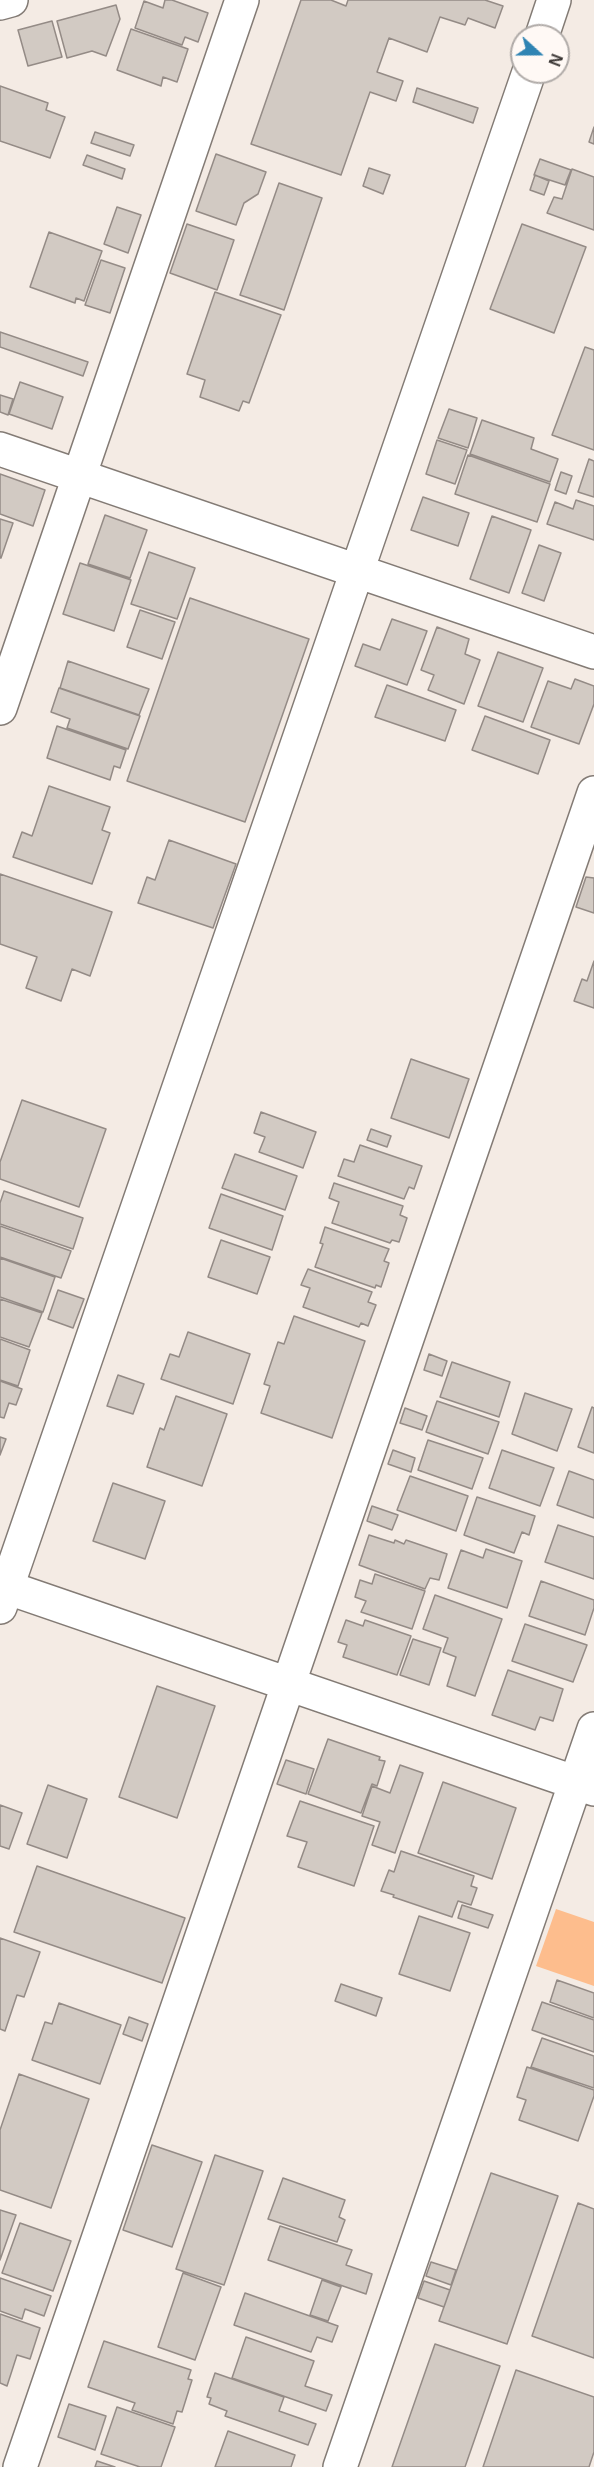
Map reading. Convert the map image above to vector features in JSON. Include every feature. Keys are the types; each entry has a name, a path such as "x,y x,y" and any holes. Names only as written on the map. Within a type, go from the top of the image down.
{"street":[{"path":"0,3 11,0"},
{"path":"0,708 242,0"},
{"path":"546,24 554,0"},
{"path":"525,84 2,1593 289,1684 585,1786"},
{"path":"0,448 594,652"},
{"path":"20,2467 594,793"},
{"path":"340,2467 585,1786 594,1729"}],"shaded area":[{"path":"556,1909 594,1922 594,1986 536,1966"}],"building":[{"path":"165,0 172,0 208,13 198,42 185,37 182,45 135,28 144,1 163,8"},
{"path":"301,0 331,0 346,6 348,0 485,0 503,6 495,28 468,18 465,25 440,17 427,52 389,38 377,72 403,81 396,101 370,92 341,175 251,144"},
{"path":"116,5 120,19 106,56 92,51 67,58 57,21"},
{"path":"52,21 62,57 28,66 18,30"},
{"path":"131,29 188,49 177,82 163,77 161,86 117,70"},
{"path":"0,86 48,103 46,110 65,117 50,158 0,141"},
{"path":"417,88 478,108 473,123 413,102"},
{"path":"594,127 594,144 589,142"},
{"path":"95,132 134,145 130,156 91,143"},
{"path":"216,154 266,172 258,194 244,203 236,225 196,211"},
{"path":"87,155 125,169 122,179 83,165"},
{"path":"540,159 571,170 565,185 534,175"},
{"path":"369,168 390,175 383,194 363,186"},
{"path":"572,169 594,177 594,230 547,213 554,197 562,199"},
{"path":"535,175 549,181 544,195 530,190"},
{"path":"279,183 322,198 284,310 240,295"},
{"path":"117,207 141,215 128,253 104,244"},
{"path":"187,224 234,240 217,290 170,273"},
{"path":"522,224 586,247 554,333 490,309"},
{"path":"49,232 102,251 84,301 76,298 75,303 30,287"},
{"path":"101,260 125,268 110,313 85,305"},
{"path":"215,292 281,315 249,403 243,401 239,411 200,397 205,380 187,374"},
{"path":"0,332 88,362 83,376 0,347"},
{"path":"585,347 594,350 594,450 552,435"},
{"path":"20,382 63,397 52,429 9,414"},
{"path":"0,395 13,399 8,415 0,412"},
{"path":"449,409 477,418 468,448 438,438"},
{"path":"482,420 534,438 531,449 558,459 550,482 470,454"},
{"path":"437,440 467,450 455,484 426,474"},
{"path":"468,455 550,484 537,522 455,494"},
{"path":"589,459 594,461 594,497 578,492"},
{"path":"561,472 572,476 566,494 555,490"},
{"path":"0,474 45,490 33,526 0,514"},
{"path":"423,497 469,513 458,546 411,530"},
{"path":"576,500 594,506 594,540 547,524 555,502 573,509"},
{"path":"105,515 147,530 130,578 88,564"},
{"path":"492,516 531,530 509,593 470,579"},
{"path":"0,519 13,523 1,558 0,558"},
{"path":"539,545 561,553 544,601 522,593"},
{"path":"149,552 195,568 177,619 131,604"},
{"path":"80,563 131,580 114,631 63,614"},
{"path":"190,598 309,639 245,822 127,781"},
{"path":"140,610 175,622 162,659 127,647"},
{"path":"392,619 427,631 407,685 355,666 363,644 380,650"},
{"path":"437,627 469,639 465,654 480,660 464,704 428,690 434,675 421,670"},
{"path":"498,652 543,668 523,722 478,706"},
{"path":"68,661 149,689 139,715 60,688"},
{"path":"575,679 594,686 594,704 579,744 531,727 548,681 571,689"},
{"path":"387,685 456,710 445,741 375,717"},
{"path":"59,688 140,716 128,749 67,728 70,719 51,712"},
{"path":"485,716 550,740 538,774 472,750"},
{"path":"57,726 126,750 120,768 114,766 110,780 47,758"},
{"path":"49,786 110,807 102,830 110,833 92,884 13,857 22,832 32,836"},
{"path":"169,840 236,864 213,928 138,903 147,877 155,880"},
{"path":"0,874 112,912 90,976 72,969 61,1001 26,988 37,957 0,944"},
{"path":"586,877 594,878 594,913 576,907"},
{"path":"594,961 594,1008 574,1001 582,979 587,981"},
{"path":"411,1059 469,1079 449,1138 391,1118"},
{"path":"22,1100 106,1129 79,1207 0,1179 0,1162"},
{"path":"261,1112 316,1132 303,1168 259,1152 265,1137 254,1133"},
{"path":"371,1129 391,1136 387,1147 367,1140"},
{"path":"360,1145 422,1166 414,1189 409,1187 404,1199 338,1176 344,1159 354,1162"},
{"path":"235,1154 297,1176 285,1210 222,1188"},
{"path":"334,1183 403,1206 400,1215 407,1218 399,1242 392,1240 390,1243 332,1223 339,1202 329,1198"},
{"path":"4,1191 83,1218 73,1249 0,1224 0,1203"},
{"path":"221,1194 283,1216 272,1250 209,1228"},
{"path":"0,1226 71,1251 61,1278 0,1257"},
{"path":"325,1227 389,1249 384,1261 389,1263 381,1287 376,1285 375,1288 315,1267 323,1244 320,1243"},
{"path":"221,1240 270,1257 257,1294 208,1277"},
{"path":"0,1258 55,1277 43,1312 0,1297"},
{"path":"308,1269 372,1292 368,1302 376,1305 368,1326 361,1323 359,1327 303,1307 310,1288 301,1285"},
{"path":"58,1290 84,1299 73,1328 48,1319"},
{"path":"0,1299 42,1313 29,1347 0,1337"},
{"path":"294,1316 365,1341 332,1438 261,1413 270,1386 264,1384 278,1342 284,1344"},
{"path":"188,1332 250,1354 233,1404 161,1379 170,1354 179,1357"},
{"path":"0,1339 30,1350 18,1386 0,1380"},
{"path":"429,1354 447,1361 442,1376 424,1370"},
{"path":"452,1362 510,1382 499,1417 440,1397"},
{"path":"118,1375 144,1384 133,1414 107,1406"},
{"path":"0,1381 22,1389 16,1405 9,1403 4,1418 0,1417"},
{"path":"525,1393 572,1409 557,1451 512,1434"},
{"path":"176,1396 227,1414 202,1486 147,1467 160,1428 164,1430"},
{"path":"437,1401 499,1422 488,1454 426,1432"},
{"path":"592,1407 594,1408 594,1453 578,1447"},
{"path":"405,1408 427,1416 422,1430 400,1423"},
{"path":"0,1437 6,1439 0,1455"},
{"path":"428,1440 483,1458 472,1489 418,1470"},
{"path":"393,1450 415,1458 411,1472 388,1464"},
{"path":"502,1450 554,1468 540,1506 489,1488"},
{"path":"569,1471 594,1480 594,1518 557,1505"},
{"path":"410,1476 468,1496 456,1531 397,1510"},
{"path":"113,1483 165,1501 145,1559 93,1541"},
{"path":"477,1497 535,1516 529,1535 522,1532 514,1553 464,1535"},
{"path":"372,1506 398,1515 392,1530 367,1521"},
{"path":"558,1525 594,1537 594,1579 545,1562"},
{"path":"369,1535 394,1543 395,1540 404,1544 406,1540 447,1554 439,1580 430,1578 425,1589 359,1565"},
{"path":"486,1549 522,1561 507,1608 448,1588 461,1550 483,1558"},
{"path":"375,1574 425,1591 412,1629 361,1612 366,1601 355,1597 360,1580 372,1584"},
{"path":"541,1581 594,1600 594,1608 585,1635 529,1616"},
{"path":"435,1595 502,1619 475,1696 447,1686 456,1657 443,1652 448,1638 423,1629"},
{"path":"346,1620 363,1626 365,1620 411,1636 397,1675 343,1657 347,1645 338,1642"},
{"path":"525,1624 587,1645 573,1682 512,1661"},
{"path":"413,1639 441,1648 429,1685 400,1675"},
{"path":"508,1670 563,1689 553,1721 540,1717 535,1730 492,1715"},
{"path":"157,1686 215,1706 177,1818 119,1797"},
{"path":"328,1739 380,1757 379,1760 385,1761 377,1786 372,1784 361,1813 308,1794"},
{"path":"286,1760 314,1769 306,1794 277,1784"},
{"path":"400,1765 423,1773 395,1853 372,1845 380,1822 362,1816 372,1786 390,1793"},
{"path":"443,1782 516,1808 492,1879 418,1853"},
{"path":"48,1785 87,1799 67,1858 27,1844"},
{"path":"300,1801 374,1826 354,1886 298,1867 307,1842 287,1836"},
{"path":"0,1805 22,1813 9,1849 0,1846"},
{"path":"401,1851 474,1876 471,1886 477,1888 471,1905 458,1901 452,1917 381,1891 389,1870 394,1872"},
{"path":"37,1866 185,1918 162,1983 14,1932"},
{"path":"462,1905 493,1915 488,1928 458,1918"},
{"path":"419,1916 470,1933 450,1991 399,1974"},
{"path":"0,1938 40,1952 24,1997 17,1995 5,2031 0,2029"},
{"path":"557,1980 594,1993 594,2018 550,2002"},
{"path":"341,1984 382,1998 376,2016 335,2001"},
{"path":"542,2002 594,2020 594,2052 532,2030"},
{"path":"59,2003 121,2025 100,2084 32,2060 45,2022 52,2024"},
{"path":"129,2017 148,2024 142,2041 123,2034"},
{"path":"542,2038 594,2056 594,2088 531,2067"},
{"path":"527,2067 594,2090 578,2141 519,2120 526,2100 517,2097"},
{"path":"19,2074 89,2099 51,2208 0,2190 0,2130"},
{"path":"152,2145 202,2162 172,2247 123,2230"},
{"path":"215,2155 263,2171 224,2285 176,2269"},
{"path":"491,2173 558,2196 507,2344 439,2321"},
{"path":"283,2178 345,2200 339,2217 345,2220 337,2242 268,2219"},
{"path":"578,2203 594,2209 594,2358 532,2336"},
{"path":"0,2210 16,2215 0,2260"},
{"path":"20,2223 71,2241 53,2291 2,2273"},
{"path":"280,2226 352,2250 346,2265 372,2274 366,2294 268,2260"},
{"path":"431,2262 456,2270 451,2285 426,2276"},
{"path":"183,2273 221,2287 195,2360 158,2347"},
{"path":"0,2278 51,2296 44,2316 25,2309 22,2319 0,2311"},
{"path":"322,2280 341,2287 328,2321 310,2315"},
{"path":"424,2281 450,2290 444,2307 418,2298"},
{"path":"245,2293 338,2326 332,2342 317,2337 311,2352 234,2325"},
{"path":"0,2314 40,2328 30,2359 17,2355 7,2386 0,2383"},
{"path":"246,2337 314,2361 305,2386 332,2395 326,2411 232,2378"},
{"path":"104,2341 191,2370 188,2379 192,2380 182,2412 177,2411 173,2424 132,2410 135,2403 88,2387"},
{"path":"435,2344 500,2366 465,2467 392,2467"},
{"path":"516,2370 594,2397 594,2452 589,2467 483,2467"},
{"path":"215,2373 284,2397 279,2411 316,2424 308,2445 225,2416 227,2411 209,2404 211,2398 207,2397"},
{"path":"69,2404 106,2416 95,2450 58,2437"},
{"path":"117,2407 175,2427 161,2467 140,2467 101,2454"},
{"path":"228,2431 295,2455 291,2467 215,2467"},
{"path":"97,2461 115,2467 95,2467"}]}
